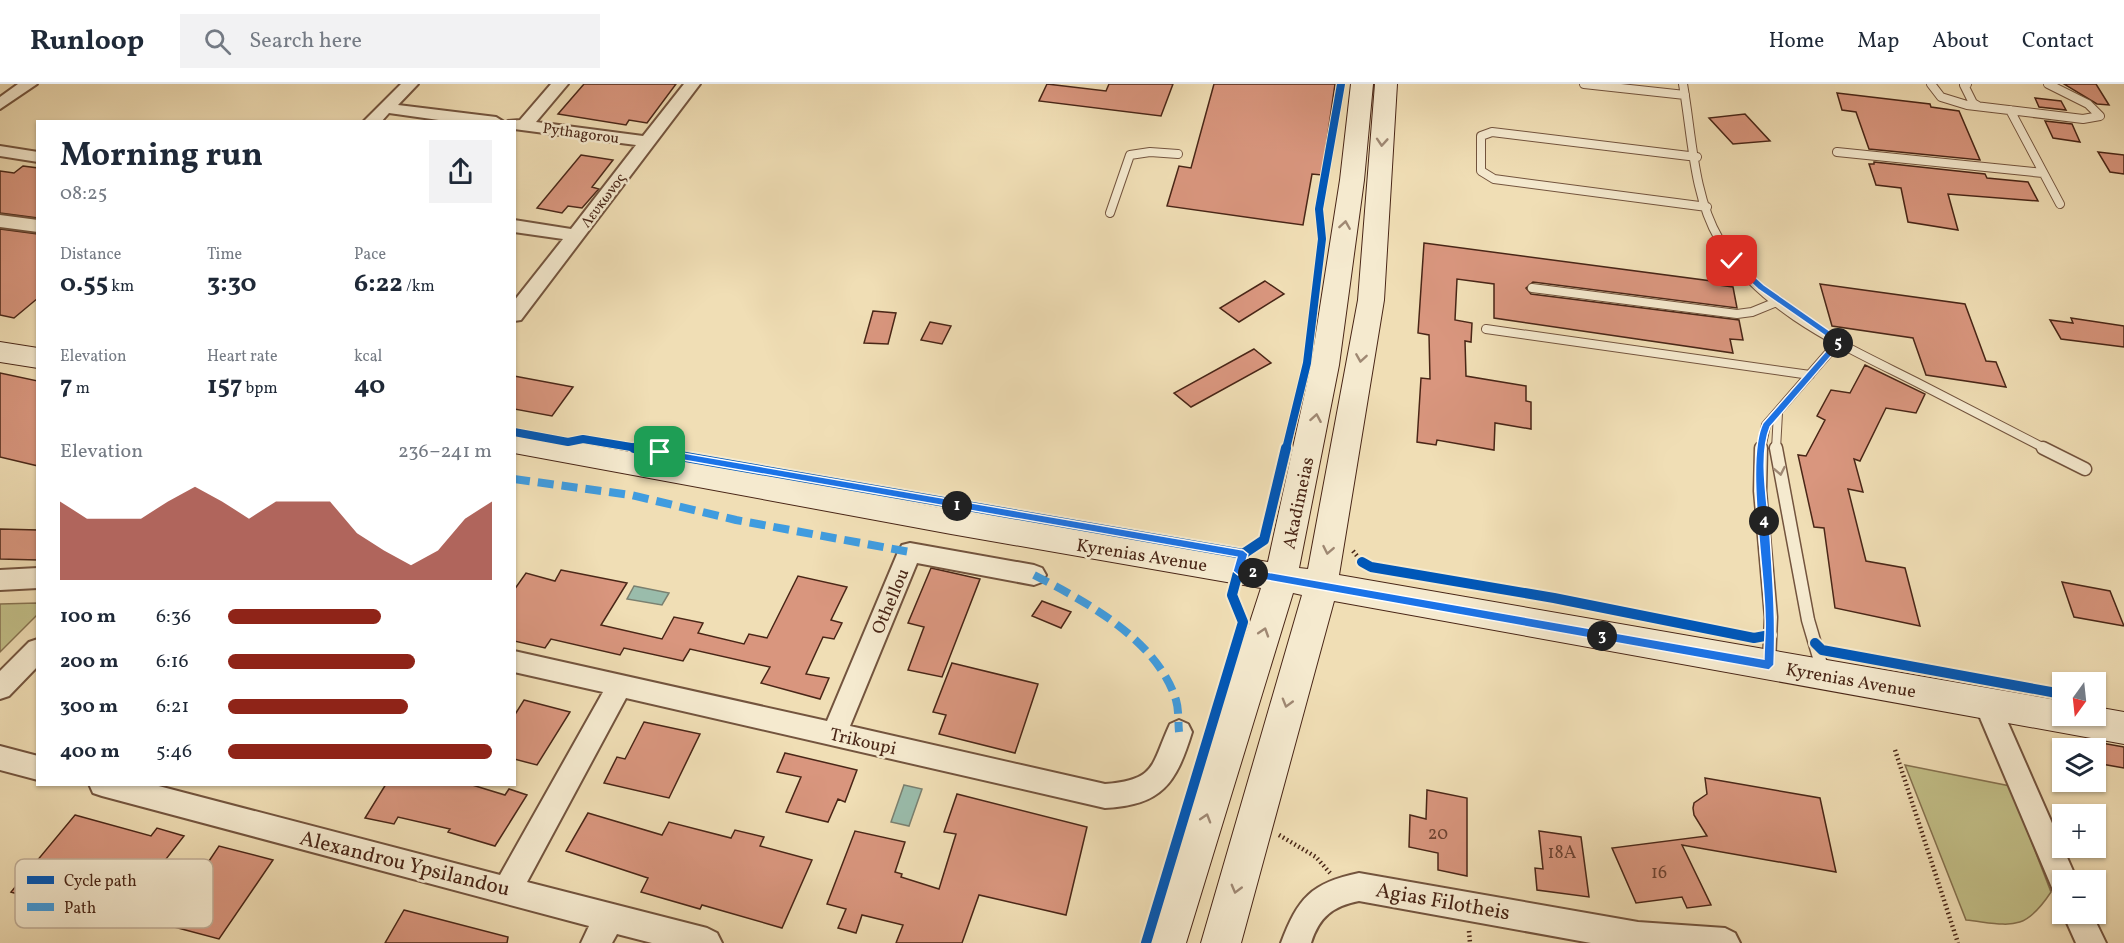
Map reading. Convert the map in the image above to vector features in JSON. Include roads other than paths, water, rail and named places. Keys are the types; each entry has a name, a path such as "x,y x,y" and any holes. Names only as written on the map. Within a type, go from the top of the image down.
{"main road":[{"name":"Akadimeias","path":"1166,943 1281,578 1325,365 1352,180 1362,84"},
{"name":"Akadimeias","path":"1221,943 1321,586 1371,300 1386,84"},
{"path":"0,352 36,358"},
{"name":"Kyrenias Avenue","path":"516,441 963,524 1281,578 2124,728"}],"street":[{"path":"0,104 29,84"},
{"path":"373,120 410,84"},
{"path":"519,124 560,84"},
{"name":"Λευκωνος","path":"516,312 692,84"},
{"path":"385,108 480,120"},
{"name":"Pythagorou","path":"519,124 648,142"},
{"path":"0,151 36,157"},
{"path":"0,221 36,226"},
{"path":"516,226 576,235"},
{"name":"Othellou","path":"834,734 910,552 1034,575"},
{"path":"0,580 36,578"},
{"path":"0,688 36,651"},
{"name":"Trikoupi","path":"516,661 1105,796 1131,795 1160,778 1171,761 1179,732"},
{"path":"508,889 620,685"},
{"path":"1988,705 2059,870"},
{"path":"0,758 36,767"},
{"name":"Alexandrou Ypsilandou","path":"110,786 707,943"},
{"name":"Agias Filotheis","path":"1296,943 1306,915 1319,901 1335,891 1359,887 1399,892 1639,940 1725,943"},
{"path":"596,943 610,917"},
{"path":"2082,924 2091,943"}],"lane":[{"path":"1584,84 1685,95"},
{"path":"1683,84 1707,207 1718,237 1732,261 1779,301 1839,341 2085,469"},
{"path":"1931,84 1936,94 1948,100 1978,106 2083,119 2100,116 2088,104 2048,84"},
{"path":"1968,84 1964,85 1973,103 1978,106"},
{"path":"2010,110 2060,204"},
{"path":"1697,157 1492,132 1481,136 1481,171 1494,178 1707,207"},
{"path":"1110,213 1130,155 1150,152 1178,154"},
{"path":"1837,152 2043,173"},
{"path":"1532,288 1737,314 1752,312 1779,301"},
{"path":"1486,329 1810,375"},
{"path":"1769,665 1771,617 1760,454 1766,425 1839,341"},
{"path":"1778,412 1775,438 1778,461 1808,620 1824,675"}]}
